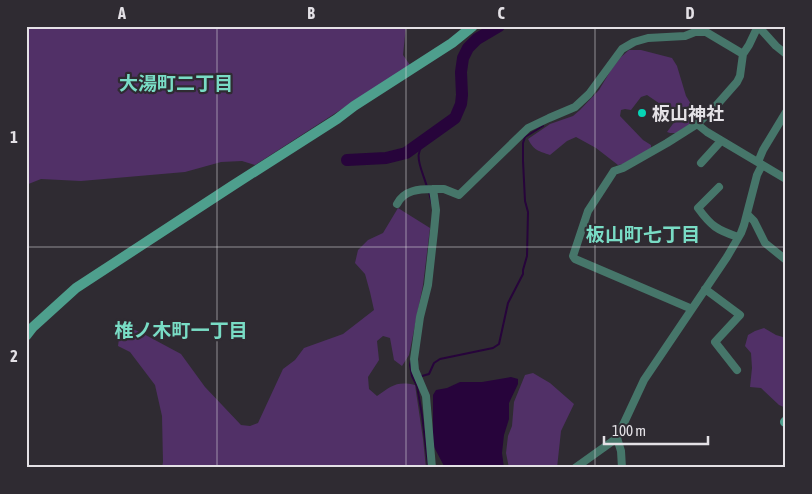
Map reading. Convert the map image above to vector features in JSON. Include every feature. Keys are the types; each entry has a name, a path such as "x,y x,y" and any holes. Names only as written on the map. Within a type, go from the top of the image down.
{"street":[{"path":"26,336 75,288 452,43 473,26"},
{"path":"692,309 575,259 573,256 588,211 614,171 668,143 697,124 715,107 737,82 740,76 743,54 749,46 758,26 786,54"},
{"path":"397,204 403,195 420,189 444,189 459,195 528,128 575,107 589,94 622,50 634,42 648,38 684,36 695,32 706,32 743,54"},
{"path":"575,468 617,438 644,380 738,238 744,225 763,150 786,112"},
{"path":"697,124 721,141 786,179"},
{"path":"701,163 721,141"},
{"path":"719,187 698,208 715,227 738,238"},
{"path":"432,468 426,396 415,370 414,359 420,317 428,285 436,210 433,189"},
{"path":"747,214 754,221 765,243 786,260"},
{"path":"705,289 740,316 715,342 737,370"},
{"path":"617,438 622,468"}],"shaded area":[{"path":"26,26 406,26 403,55 410,65 255,165 242,161 221,162 185,172 81,181 41,179 26,185"},
{"path":"629,50 641,50 672,58 677,66 686,96 699,119 676,133 667,132 675,121 675,114 647,95 641,97 631,110 621,110 620,116 643,140 651,145 651,149 618,165 596,148 576,137 567,141 550,155 535,148 530,143 528,139 550,124 573,116 580,110 599,90 611,70"},
{"path":"398,208 430,228 423,285 409,355 402,366 394,360 390,338 383,336 377,341 379,360 368,377 369,389 377,396 394,385 415,385 426,468 162,468 162,416 155,385 130,352 118,346 120,331 127,327 181,354 205,387 241,425 250,426 258,423 283,369 295,360 304,348 343,334 374,310 365,274 355,263 358,250 368,240 383,233"},
{"path":"764,328 786,338 786,408 779,405 761,388 750,387 751,353 745,346 748,335"},
{"path":"533,373 550,383 574,404 561,431 557,468 509,468 506,453 508,436 512,426 514,402 525,375"},
{"path":"511,377 518,379 518,384 509,403 509,419 504,435 502,453 504,468 445,468 433,445 433,395 436,390 447,388 460,382 482,382"}],"waterway":[{"path":"347,160 386,158 406,153 455,118 461,104 463,58 468,48 477,39 499,26"},
{"path":"422,376 429,374 434,363 440,359 493,348 499,344 508,303 523,274 527,256 528,212 525,201 523,143 525,137 543,126"},
{"path":"427,187 420,165 419,153 425,141 432,135"},
{"path":"429,192 432,204"},
{"path":"411,360 412,376 417,386 422,415 428,465"}],"place":[{"name":"板山神社","path":"642,113"}],"district":[{"name":"大湯町二丁目","path":"176,83"},
{"name":"板山町七丁目","path":"643,234"},
{"name":"椎ノ木町一丁目","path":"181,330"}]}
